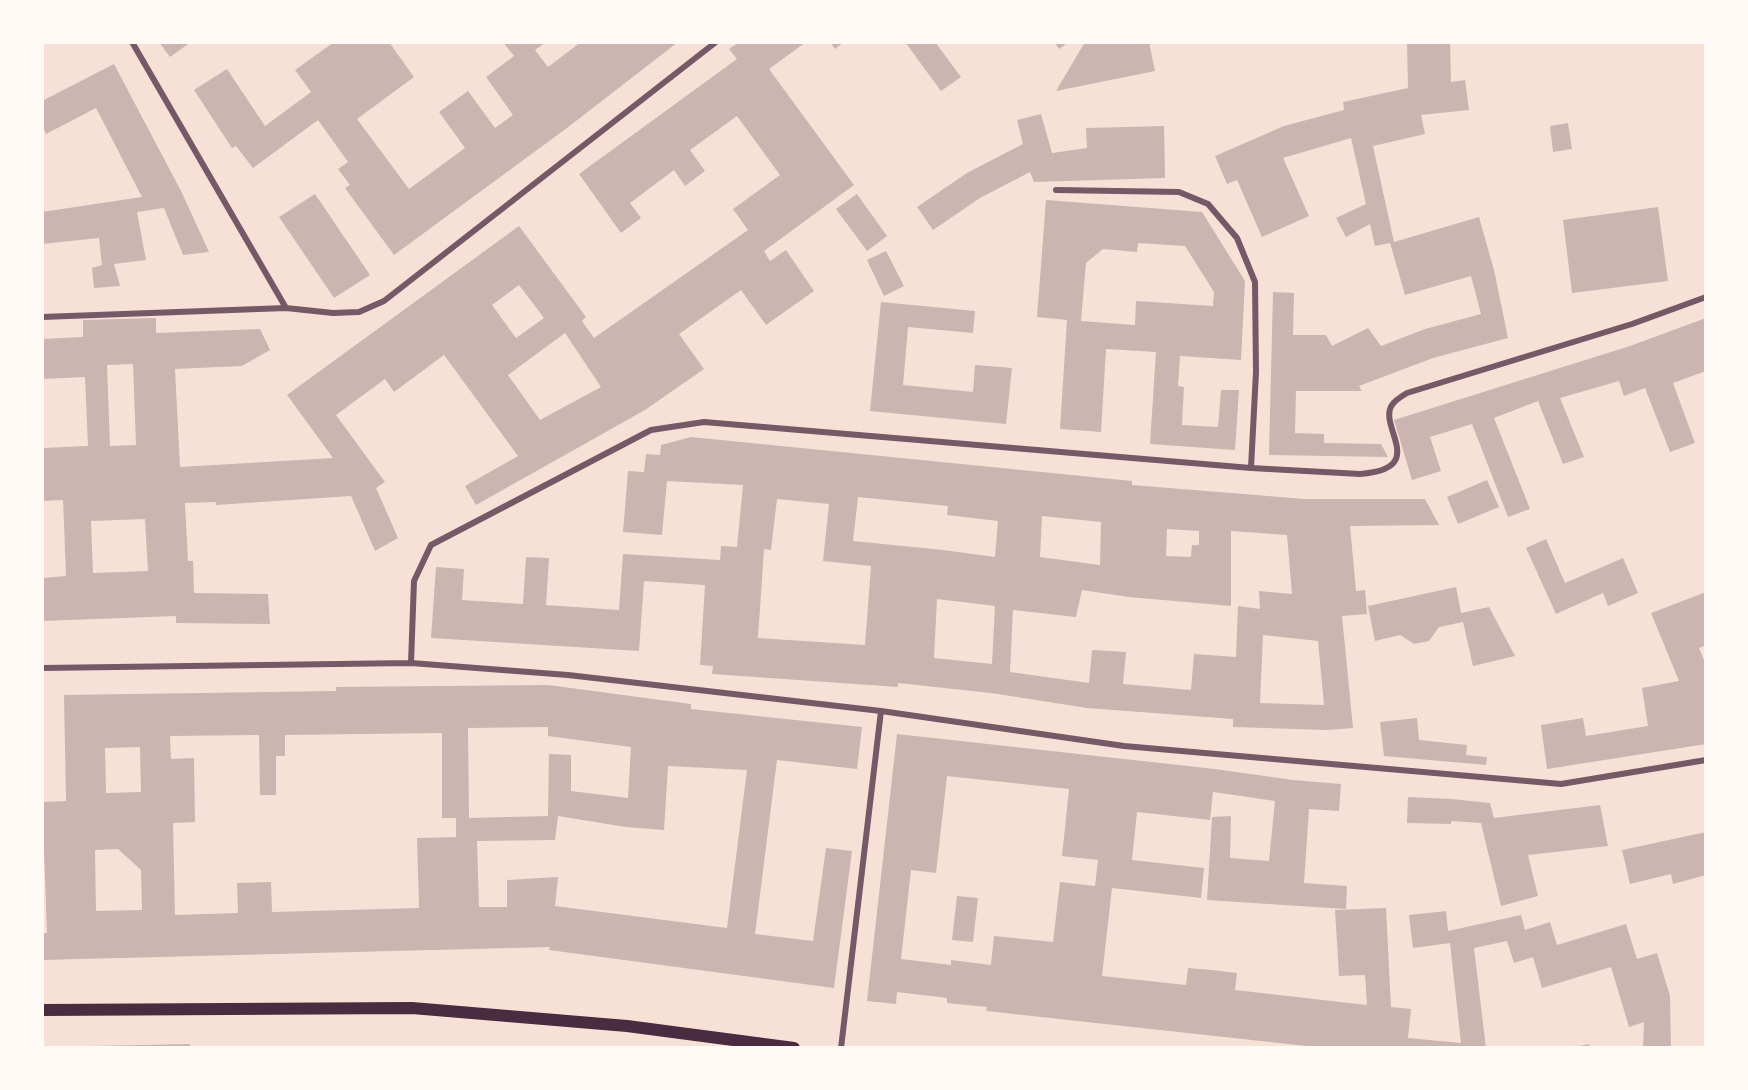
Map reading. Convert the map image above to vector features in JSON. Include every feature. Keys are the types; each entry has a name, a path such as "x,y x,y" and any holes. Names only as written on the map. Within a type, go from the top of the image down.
{"main road":[{"path":"42,1010 412,1008 627,1026 794,1048"}],"street":[{"path":"132,42 286,308"},
{"path":"42,317 286,308 333,313 359,312 384,301 716,42"},
{"path":"1056,190 1179,192 1208,204 1237,238 1256,282 1256,372 1251,468"},
{"path":"411,663 414,581 431,545 651,430 704,422 1251,468 1360,474 1380,471 1393,463 1397,455 1396,440 1390,420 1391,405 1407,393 1632,324 1706,297"},
{"path":"42,668 411,663 568,675 881,711 1124,746 1561,784 1706,760"},
{"path":"841,1048 881,711"}],"building":[{"path":"159,42 191,42 170,57"},
{"path":"334,42 389,42 414,77 357,119 409,189 465,148 439,112 468,91 495,128 513,115 486,77 514,56 503,42 546,42 535,50 548,67 581,42 678,42 567,128 394,255 345,188 350,185 338,169 348,162 318,120 253,168 236,146 232,148 194,90 227,69 265,126 311,92 295,70"},
{"path":"739,42 806,42 769,69 854,185 764,251 770,261 786,250 814,291 766,325 741,290 679,334 704,369 645,410 476,505 465,486 518,456 444,355 394,392 385,379 336,415 385,482 376,488 398,538 375,551 351,496 216,505 216,502 185,503 188,561 193,561 194,593 268,594 270,624 176,623 176,616 42,621 42,578 66,576 63,500 42,501 42,448 88,446 85,377 42,379 42,339 83,337 83,320 156,318 156,333 260,329 270,350 242,366 175,369 180,467 333,458 287,395 519,226 586,317 582,321 594,338 748,230 733,209 780,175 737,116 690,150 705,171 685,186 674,170 630,203 641,218 621,233 579,174 737,59 729,49","holes":["519,285 544,318 516,338 492,305","565,333 601,387 540,420 508,375","133,364 136,445 110,446 107,365","145,519 148,571 93,573 91,521"]},
{"path":"830,42 844,42 835,49"},
{"path":"905,42 935,42 961,77 941,91"},
{"path":"1054,42 1069,42 1059,49"},
{"path":"1085,42 1149,42 1155,71 1056,91"},
{"path":"1407,42 1450,42 1451,82 1465,80 1469,110 1421,115 1425,134 1373,146 1394,242 1479,217 1494,270 1508,338 1433,358 1359,386 1362,391 1296,391 1295,433 1324,434 1324,443 1381,444 1388,457 1269,455 1273,292 1294,293 1293,335 1326,335 1332,346 1368,328 1381,346 1425,329 1481,314 1471,276 1405,295 1390,243 1375,246 1370,224 1346,237 1336,218 1366,204 1351,138 1283,158 1309,216 1262,237 1237,180 1227,184 1215,156 1284,126 1344,110 1343,102 1408,88"},
{"path":"114,64 181,191 209,252 183,255 164,208 137,212 146,260 114,264 120,286 94,288 92,268 102,265 99,238 42,244 42,212 142,197 96,108 46,134 42,125 42,101"},
{"path":"1041,114 1052,153 1087,148 1086,128 1164,126 1165,178 1034,182 1030,172 980,198 933,230 917,207 967,173 1023,144 1017,120"},
{"path":"1568,123 1572,149 1553,152 1550,126"},
{"path":"315,194 370,275 334,298 279,217"},
{"path":"857,194 887,236 867,251 836,209"},
{"path":"1046,200 1202,212 1245,281 1241,360 1180,356 1178,386 1184,387 1182,425 1218,427 1221,390 1239,390 1235,450 1150,444 1156,352 1106,349 1101,432 1060,429 1067,320 1037,317","holes":["1138,243 1185,246 1214,292 1213,306 1136,301 1135,325 1081,321 1086,263 1103,249 1137,252"]},
{"path":"1658,207 1668,281 1572,293 1563,220"},
{"path":"886,251 904,286 884,296 867,260"},
{"path":"881,302 975,311 973,333 908,327 903,385 973,392 975,365 1012,368 1006,424 870,411"},
{"path":"1706,318 1706,371 1673,383 1695,443 1670,452 1645,388 1624,396 1619,381 1560,398 1584,457 1563,464 1538,401 1494,418 1530,509 1508,517 1472,424 1430,437 1441,471 1412,480 1394,420 1630,346"},
{"path":"691,437 1132,481 1132,485 1305,499 1425,499 1439,525 1350,526 1356,591 1365,590 1367,614 1342,616 1353,728 1327,730 1233,727 1233,719 1087,708 991,693 898,683 898,687 712,674 713,666 700,665 705,585 644,581 639,651 431,638 436,567 464,569 462,600 523,604 526,557 549,558 546,605 619,610 623,554 720,560 721,546 737,547 743,485 667,481 662,535 623,532 628,471 644,472 646,454 660,455 661,445","holes":["858,497 948,506 947,515 998,521 995,557 853,541","777,499 829,504 823,561 871,566 865,645 758,638 764,549 771,550","1042,516 1101,522 1100,565 1040,557","1167,529 1199,531 1199,545 1192,545 1191,557 1166,556","1231,531 1287,535 1292,594 1259,591 1260,609 1238,606 1236,657 1194,654 1191,690 1123,684 1126,652 1092,650 1089,683 1010,672 1013,610 1076,617 1082,590 1129,597 1231,606","937,599 995,606 992,664 934,658","1263,635 1318,641 1324,705 1260,703"]},
{"path":"1487,480 1499,507 1458,524 1447,497"},
{"path":"1546,539 1565,583 1623,558 1638,593 1608,606 1603,593 1556,614 1526,548"},
{"path":"1456,587 1461,613 1489,607 1515,656 1473,666 1463,622 1439,627 1429,641 1414,644 1400,635 1375,641 1368,606"},
{"path":"1706,592 1706,645 1699,648 1706,665 1706,744 1547,769 1541,725 1583,718 1586,736 1648,726 1642,688 1679,681 1651,613"},
{"path":"548,685 691,704 691,709 862,727 857,769 777,760 755,934 813,941 826,848 852,851 834,988 549,950 550,947 42,960 42,933 47,933 44,850 42,850 42,802 66,801 64,695 336,691 336,687","holes":["548,727 548,736 631,747 628,798 571,791 571,755 549,754 548,816 469,818 468,728","442,733 442,818 456,818 456,837 417,838 419,908 272,912 271,882 237,883 238,913 175,915 173,823 195,822 194,758 171,759 170,736 259,735 260,795 276,795 276,756 285,756 285,735","140,747 141,792 106,793 105,748","668,766 747,770 727,928 555,906 558,877 507,880 507,907 479,907 477,841 555,840 558,816 626,827 664,830","118,849 141,870 142,910 96,911 95,850"]},
{"path":"1417,718 1419,740 1467,745 1466,755 1487,757 1486,765 1384,756 1380,722"},
{"path":"897,734 1341,784 1339,811 1309,809 1304,883 1347,886 1346,909 1207,900 1212,817 1231,816 1230,858 1269,861 1275,801 1213,792 1210,820 1137,812 1132,860 1204,868 1201,898 1112,888 1102,976 1186,985 1188,968 1212,970 1237,973 1235,990 1367,1005 1365,975 1339,976 1335,910 1386,908 1391,1007 1411,1009 1408,1038 1461,1043 1450,943 1413,948 1409,915 1446,911 1448,931 1521,915 1525,930 1550,922 1557,945 1626,924 1637,959 1657,953 1670,996 1671,1048 1643,1048 1644,1022 1629,1027 1611,967 1542,988 1533,957 1514,963 1507,941 1474,948 1486,1048 1325,1048 986,1011 987,1007 947,1003 947,998 897,992 896,1004 867,1001","holes":["947,776 1069,789 1062,856 1098,860 1095,886 1060,882 1053,942 994,936 991,965 951,960 951,965 901,959 911,870 936,873"]},
{"path":"1408,797 1490,803 1494,818 1600,805 1608,846 1528,855 1538,896 1501,906 1481,823 1451,821 1451,824 1407,823"},
{"path":"1706,832 1706,875 1673,884 1671,874 1630,884 1622,850"},
{"path":"957,896 978,898 973,942 952,940"},
{"path":"190,1044 190,1048 94,1048 94,1046"},
{"path":"1589,1044 1589,1048 1575,1048 1575,1047"}]}
